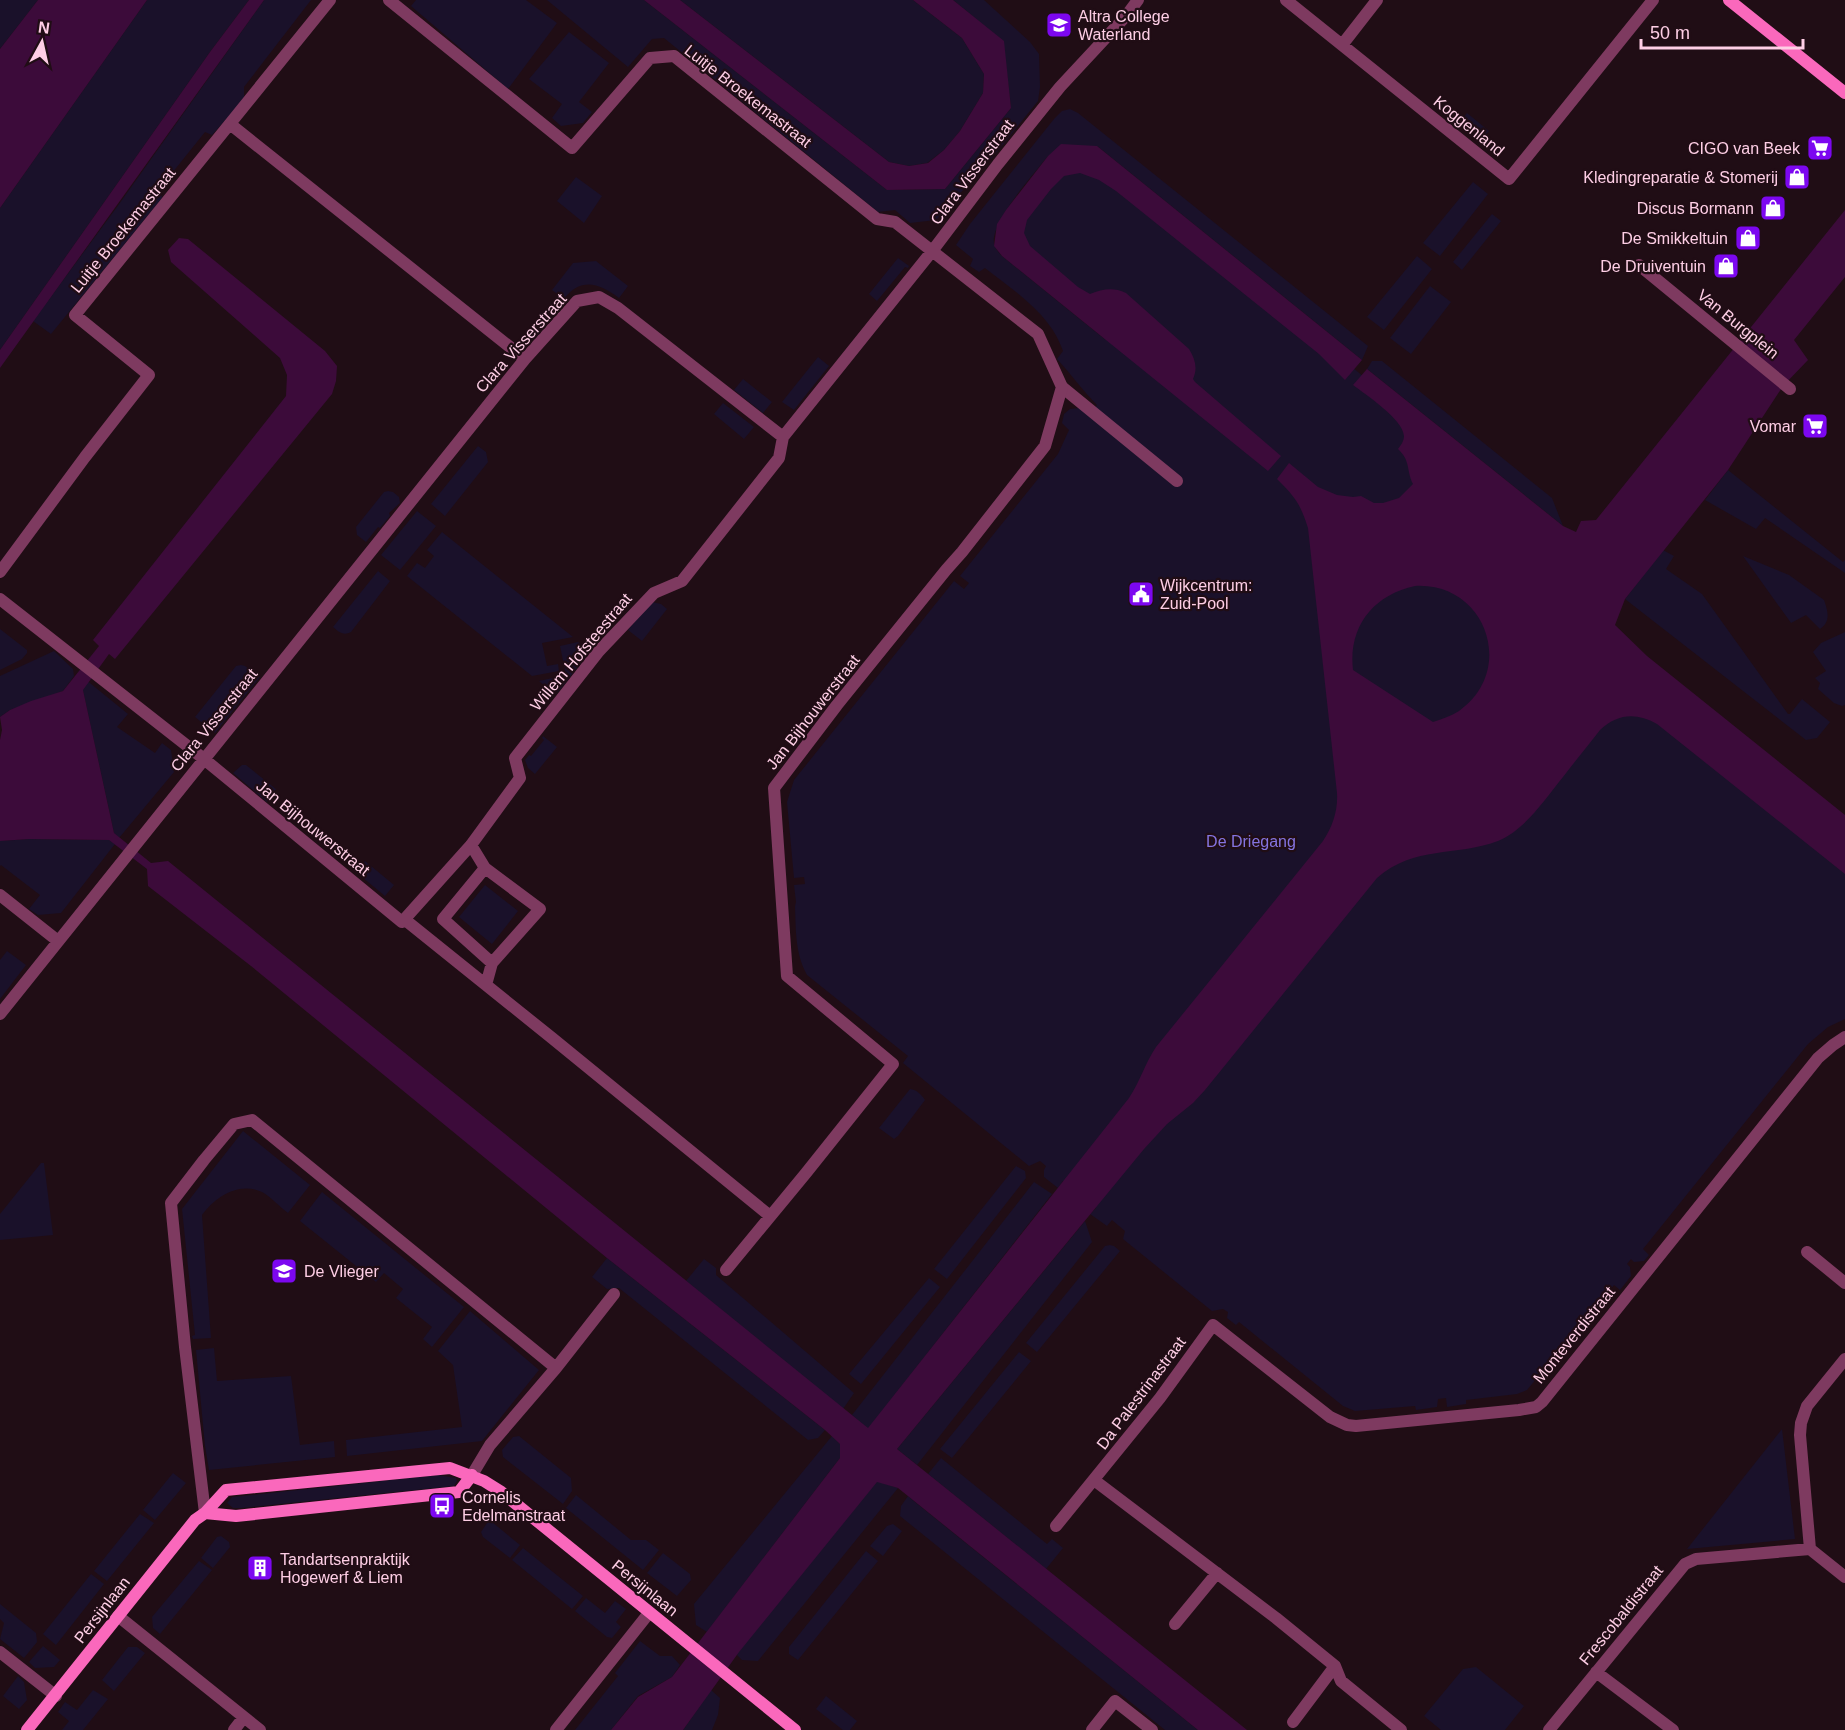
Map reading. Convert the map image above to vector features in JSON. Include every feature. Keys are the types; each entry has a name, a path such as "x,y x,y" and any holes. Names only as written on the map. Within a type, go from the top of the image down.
{"street":[{"name":"Luitje Broekemastraat","path":"0,572 149,375 75,315 330,0"},
{"name":"Luitje Broekemastraat","path":"389,0 572,148 650,58 674,56 877,219 895,222 933,250"},
{"name":"Clara Visserstraat","path":"0,1014 525,359 577,301 599,297 618,308 783,437 1060,87 1138,0"},
{"name":"Koggenland","path":"1286,0 1509,179 1653,0"},
{"path":"1342,45 1377,0"},
{"path":"1729,0 1845,93"},
{"path":"230,124 525,359"},
{"path":"933,250 1038,334 1062,387 1177,481"},
{"name":"Van Burgplein","path":"1639,265 1789,388"},
{"name":"Jan Bijhouwerstraat","path":"726,1270 893,1064 787,976 774,788 837,705 1045,446 1062,387"},
{"name":"Willem Hofsteestraat","path":"403,921 471,845 520,778 515,758 599,651 654,593 682,581 779,458 783,437"},
{"path":"0,599 204,759"},
{"name":"Jan Bijhouwerstraat","path":"204,759 770,1216"},
{"path":"471,845 485,868 540,909 492,963 486,985"},
{"path":"485,868 442,919 492,963"},
{"path":"0,895 58,941"},
{"name":"Monteverdistraat","path":"1213,1325 1330,1417 1347,1425 1443,1418 1536,1407 1818,1058 1845,1037"},
{"path":"556,1368 252,1120 234,1124 171,1203 205,1513 236,1516 459,1492 490,1445 556,1368 614,1294"},
{"path":"1807,1252 1845,1283"},
{"name":"Da Palestrinastraat","path":"1056,1526 1160,1398 1213,1325"},
{"path":"1845,1359 1807,1406 1801,1423 1800,1435 1810,1549 1845,1577"},
{"name":"Persijnlaan","path":"27,1730 195,1521 226,1490 450,1468 472,1475 500,1491 795,1730"},
{"path":"1094,1480 1276,1618 1335,1666 1341,1682 1401,1730"},
{"name":"Frescobaldistraat","path":"1549,1730 1685,1564 1696,1559 1810,1549"},
{"path":"1175,1624 1217,1574"},
{"path":"555,1730 649,1613"},
{"path":"118,1616 260,1730"},
{"path":"0,1652 56,1696"},
{"path":"1293,1722 1335,1666"},
{"path":"1596,1672 1673,1730"},
{"path":"1092,1730 1115,1701 1152,1730"},
{"path":"234,1730 244,1717"}],"green space":[{"path":"0,0 38,0 0,49"},
{"path":"147,0 249,0 0,350 0,208"},
{"path":"264,0 311,0 244,87 244,99 212,135 205,132 160,188 162,198 51,334 33,321"},
{"path":"416,0 526,0 557,23 508,89 411,6"},
{"path":"547,0 644,0 887,190 945,189 1011,108 1003,41 953,0 984,0 1030,42 1039,54 1038,101 992,158 936,220 910,223 895,210 878,212 664,38 652,39 628,67"},
{"path":"680,0 913,0 962,38 984,74 983,93 960,131 944,150 927,163 909,166 889,162"},
{"path":"569,32 609,63 579,102 592,112 583,123 561,126 552,118 562,104 529,79"},
{"name":"De Driegang","path":"1070,109 1078,113 1368,346 1362,360 1097,146 1048,156 1014,198 999,224 994,244 1002,256 1107,341 1011,252 1025,202 1068,159 1097,167 1337,354 1477,474 1567,629 1845,845 1845,1019 1828,1027 1808,1044 1643,1249 1649,1255 1644,1261 1634,1262 1631,1259 1627,1264 1630,1267 1631,1276 1620,1290 1614,1285 1527,1390 1517,1394 1466,1400 1466,1404 1447,1407 1446,1398 1438,1399 1437,1407 1416,1410 1415,1406 1355,1411 1343,1406 1239,1322 1236,1325 1227,1318 1228,1312 1223,1309 1212,1311 1123,1239 1125,1231 1112,1220 1107,1226 1090,1214 1096,1208 1063,1181 1058,1188 1044,1177 1046,1166 1040,1161 1029,1166 903,1063 908,1056 807,975 803,967 797,942 794,885 805,884 804,877 794,878 787,802 794,780 954,581 964,589 969,583 960,576 1058,454 1069,430 1062,423 1064,414 1070,409 1079,408 1089,416 1097,405 1057,359 1063,351 1050,326 1041,315 985,268 979,272 970,266 973,259 956,245 970,224 1054,119 1062,111"},
{"path":"1467,113 1489,131 1481,141 1458,125"},
{"path":"576,177 602,196 584,223 557,201"},
{"path":"1473,182 1488,194 1440,256 1423,243"},
{"path":"1492,214 1501,221 1462,270 1453,262"},
{"path":"1417,256 1432,269 1384,330 1367,317"},
{"path":"898,258 909,266 905,267 877,301 869,294"},
{"path":"596,261 628,286 619,298 604,289 590,285 577,287 564,299 552,290 573,263"},
{"path":"1430,286 1451,302 1411,354 1390,338"},
{"path":"818,357 829,366 794,410 782,402"},
{"path":"1372,361 1382,361 1552,498 1563,526 1367,369"},
{"path":"743,379 772,402 763,413 734,390"},
{"path":"723,403 754,427 744,439 714,414"},
{"path":"478,446 486,452 488,462 445,516 431,504"},
{"path":"1728,470 1843,562 1845,560 1845,573 1765,518 1756,529 1705,500"},
{"path":"388,491 399,497 400,503 366,542 357,535 356,527 384,492"},
{"path":"417,511 436,526 400,570 381,555"},
{"path":"442,532 573,637 542,643 547,666 558,664 559,671 532,676 407,576 417,563 425,568 434,556 427,550"},
{"path":"1663,550 1674,556 1666,569 1702,594 1788,714 1802,699 1830,722 1817,738 1806,740 1625,599"},
{"path":"1743,556 1789,575 1824,600 1828,616 1826,623 1820,629 1806,615 1791,623"},
{"path":"378,571 390,581 351,632 346,634 339,632 333,627"},
{"path":"652,602 661,604 667,609 642,641 628,630"},
{"path":"0,629 27,650 27,653 22,659 0,670"},
{"path":"1845,632 1845,705 1842,706 1834,703 1818,689 1820,683 1815,678 1826,671 1813,652 1821,643"},
{"path":"578,642 588,649 588,654 558,692 552,692 539,681 566,675 560,646"},
{"path":"54,651 73,669 74,676 63,691 10,710 0,717 0,676"},
{"path":"241,665 260,677 215,733 195,717 236,666"},
{"path":"85,679 128,714 117,727 155,753 162,743 171,750 174,772 119,838 114,833 82,686"},
{"path":"543,736 557,747 535,774 528,768 525,760 544,740"},
{"path":"242,765 246,765 276,789 267,802 233,773"},
{"path":"109,840 115,844 61,913 38,915 29,909 40,895 0,866 0,841"},
{"path":"365,861 394,885 385,896 356,872"},
{"path":"485,885 518,911 492,944 459,917"},
{"path":"7,951 26,965 0,999 0,960"},
{"path":"910,1089 915,1090 925,1100 894,1139 879,1128"},
{"path":"243,1131 310,1185 288,1213 262,1192 245,1188 228,1193 207,1208 202,1215 211,1338 193,1339 192,1336 195,1335 182,1209"},
{"path":"41,1163 44,1163 53,1235 0,1240 0,1214"},
{"path":"1016,1166 1025,1171 1026,1178 947,1279 934,1269"},
{"path":"1034,1182 1052,1194 868,1429 852,1415"},
{"path":"322,1192 464,1307 432,1347 423,1339 432,1327 396,1298 403,1289 384,1273 376,1282 300,1221"},
{"path":"1085,1221 1092,1242 917,1465 897,1449"},
{"path":"1110,1245 1120,1251 1037,1352 1026,1343 1105,1246"},
{"path":"607,1258 825,1430 818,1438 808,1440 619,1288 607,1289 592,1277"},
{"path":"704,1259 716,1268 716,1275 854,1393 843,1409 686,1281"},
{"path":"929,1278 940,1287 861,1384 849,1374"},
{"path":"470,1311 539,1370 482,1441 347,1456 346,1440 462,1427 453,1365 438,1351"},
{"path":"214,1348 217,1381 291,1376 300,1445 334,1441 335,1457 209,1470 196,1350"},
{"path":"1019,1352 1031,1361 952,1458 940,1449"},
{"path":"1782,1429 1795,1539 1687,1549"},
{"path":"519,1436 571,1478 572,1491 563,1504 503,1457 502,1450 513,1437"},
{"path":"832,1436 840,1444 840,1458 707,1632 696,1625 694,1604"},
{"path":"941,1458 1047,1544 1052,1539 1063,1548 1046,1569 928,1474"},
{"path":"173,1473 186,1483 155,1520 143,1510"},
{"path":"438,1475 456,1478 457,1481 454,1486 242,1508 233,1508 227,1503 232,1497"},
{"path":"877,1481 898,1488 758,1661 742,1660 737,1655 738,1652"},
{"path":"576,1495 631,1540 646,1540 659,1550 643,1570 566,1508"},
{"path":"908,1496 1198,1730 1165,1730 900,1516 901,1506"},
{"path":"140,1514 154,1523 107,1581 94,1571"},
{"path":"492,1522 520,1545 510,1558 483,1537 481,1532 487,1523"},
{"path":"893,1524 902,1531 883,1556 870,1546 887,1526"},
{"path":"221,1536 229,1542 230,1547 213,1568 201,1558 217,1537"},
{"path":"523,1548 583,1596 572,1609 512,1560"},
{"path":"866,1551 878,1561 798,1660 789,1654 789,1647"},
{"path":"663,1553 690,1574 691,1580 677,1596 647,1573"},
{"path":"199,1561 212,1570 160,1634 153,1628 152,1617"},
{"path":"91,1574 104,1584 56,1645 43,1634"},
{"path":"586,1598 605,1613 615,1601 626,1609 616,1622 621,1627 612,1638 607,1637 575,1611"},
{"path":"0,1604 36,1633 37,1642 24,1658 0,1639 4,1623 0,1619"},
{"path":"640,1641 660,1656 672,1656 680,1665 672,1677 638,1696 611,1730 575,1730 618,1676 615,1673"},
{"path":"43,1646 60,1660 54,1667 35,1668 29,1662"},
{"path":"128,1647 137,1647 145,1653 114,1691 102,1680"},
{"path":"1476,1667 1524,1706 1505,1730 1441,1730 1424,1716 1463,1669"},
{"path":"18,1676 24,1682 27,1700 19,1709 3,1696"},
{"path":"93,1690 108,1699 83,1730 62,1730 69,1721 58,1712 65,1702 77,1710"},
{"path":"711,1690 720,1698 718,1715 712,1730 683,1730"},
{"path":"826,1696 857,1721 850,1730 843,1730 816,1709"}],"shaded area":[{"path":"38,0 147,0 0,208 0,49"},
{"path":"249,0 264,0 0,368 0,350"},
{"path":"644,0 680,0 889,162 909,166 928,163 944,150 960,131 983,93 984,74 962,38 913,0 953,0 1004,41 1011,108 945,189 887,190"},
{"path":"1061,144 1097,146 1362,360 1345,380 1319,354 1116,191 1099,180 1080,173 1064,176 1051,189 1027,220 1024,233 1030,246 1078,287 1090,294 1108,289 1126,293 1189,349 1195,364 1193,379 1195,382 1281,456 1268,471 1002,256 994,246 997,224 1006,210 1048,156"},
{"path":"1845,210 1845,277 1794,340 1808,360 1783,386 1728,470 1625,599 1615,625 1647,656 1845,815 1845,874 1657,724 1642,718 1627,716 1606,725 1534,813 1508,836 1482,846 1421,856 1391,868 1377,878 1205,1090 1167,1124 1144,1149 897,1449 1247,1730 1198,1730 898,1488 877,1482 739,1652 683,1730 611,1730 638,1697 672,1677 840,1458 840,1444 607,1258 251,966 148,886 147,869 109,840 0,841 0,740 2,730 0,717 31,701 63,691 99,646 93,640 286,396 287,375 280,358 171,262 168,250 179,238 188,239 325,351 337,366 336,381 332,394 115,659 109,654 83,690 114,833 151,863 168,861 868,1428 1129,1098 1156,1047 1330,830 1336,812 1337,793 1308,528 1296,501 1277,479 1289,463 1318,487 1337,495 1361,496 1374,503 1399,498 1413,484 1407,462 1398,449 1404,438 1402,429 1391,415 1353,385 1367,369 1563,526 1576,532 1581,521 1596,520","holes":["1415,586 1440,589 1460,598 1475,613 1485,632 1489,652 1487,674 1477,694 1459,711 1433,722 1353,670 1353,654 1359,627 1376,605 1400,590"]}],"place":[{"name":"Altra College Waterland","path":"1059,25"},
{"name":"CIGO van Beek","path":"1820,148"},
{"name":"Kledingreparatie & Stomerij","path":"1797,177"},
{"name":"Discus Bormann","path":"1773,208"},
{"name":"De Smikkeltuin","path":"1748,238"},
{"name":"De Druiventuin","path":"1726,266"},
{"name":"Vomar","path":"1815,426"},
{"name":"Wijkcentrum: Zuid-Pool","path":"1141,594"},
{"name":"De Vlieger","path":"284,1271"},
{"name":"Cornelis Edelmanstraat","path":"442,1506"},
{"name":"Tandartsenpraktijk Hogewerf & Liem","path":"260,1568"}]}
